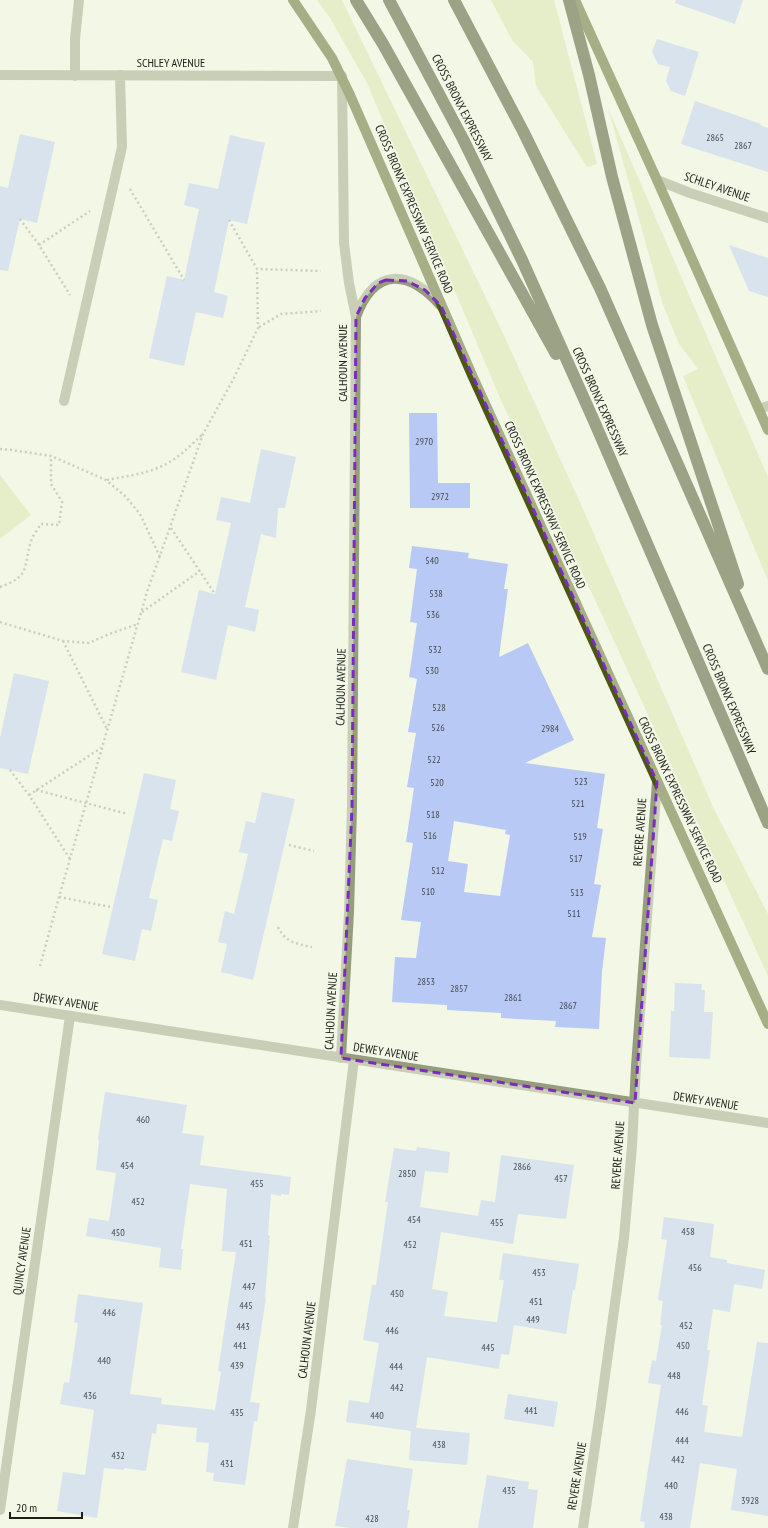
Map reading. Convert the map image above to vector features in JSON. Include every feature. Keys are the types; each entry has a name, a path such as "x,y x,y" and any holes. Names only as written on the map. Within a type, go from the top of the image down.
{"highway":[{"path":"356,0 383,44 594,421"},
{"name":"CROSS BRONX EXPRESSWAY","path":"389,0 440,94 483,178 522,260 594,421 768,823"},
{"path":"454,0 523,131 600,288 768,670"},
{"path":"569,0 589,75 612,177 652,325 760,651"}],"main road":[{"name":"CROSS BRONX EXPRESSWAY SERVICE ROAD","path":"293,0 321,41 342,76 441,306 768,1024"},
{"path":"575,0 763,407 768,430"}],"street":[{"path":"75,76 75,39 79,0"},
{"name":"SCHLEY AVENUE","path":"0,75 342,76"},
{"path":"64,401 122,146 120,75"},
{"name":"CALHOUN AVENUE","path":"341,1058 349,912 352,799 356,317 349,283 344,242 342,76"},
{"name":"SCHLEY AVENUE","path":"657,180 690,193 768,218"},
{"name":"CALHOUN AVENUE","path":"356,317 370,290 378,283 386,280 397,279 416,285 433,297 441,306"},
{"name":"REVERE AVENUE","path":"582,1528 624,1238 635,1103 636,1066 657,782"},
{"name":"DEWEY AVENUE","path":"0,1005 768,1123"},
{"name":"QUINCY AVENUE","path":"0,1510 70,1016"},
{"name":"CALHOUN AVENUE","path":"293,1528 311,1410 354,1060"}],"path":[{"path":"118,167 184,280"},
{"path":"39,245 93,208 107,212"},
{"path":"20,219 39,245 73,300 86,303"},
{"path":"40,966 141,612 170,527 203,434 234,378 258,328 257,269 230,220"},
{"path":"257,269 321,271"},
{"path":"258,328 281,314 320,311"},
{"path":"106,480 146,473 164,465 180,455 203,434"},
{"path":"0,449 51,456 106,480 124,496 140,514 160,557"},
{"path":"0,587 12,583 25,572 32,539 41,524 59,525 62,502 51,484 51,456"},
{"path":"170,527 215,594"},
{"path":"141,612 200,571"},
{"path":"0,622 63,641 89,643 138,624"},
{"path":"63,641 107,729"},
{"path":"29,795 102,748"},
{"path":"10,770 29,795 70,859"},
{"path":"36,790 128,814"},
{"path":"288,845 314,851"},
{"path":"59,897 111,907"},
{"path":"278,927 281,934 293,943 312,947"}],"highlighted area":[{"path":"386,280 407,281 425,290 441,306 657,782 635,1103 341,1058 352,807 356,317 365,298 378,283"}],"green space":[{"path":"317,0 342,0 501,329 583,509 714,809 768,914 768,976 603,617 500,398 367,83 330,18"},
{"path":"491,0 554,0 597,164 587,167 536,86 533,62 512,40"},
{"path":"608,108 768,477 768,581 683,376 698,369 679,344 663,305"},
{"path":"0,475 31,515 0,539"}],"building":[{"path":"676,0 743,0 735,24 675,3"},
{"path":"657,39 699,52 685,96 671,91 666,81 670,67 658,64 652,52"},
{"path":"695,101 761,124 760,125 768,128 768,172 681,144"},
{"path":"20,134 55,142 37,223 20,219 8,271 0,270 0,186 8,188"},
{"path":"230,135 265,143 247,224 229,220 214,292 228,296 223,318 196,312 184,366 149,358 167,276 184,280 199,209 184,205 189,183 218,189"},
{"path":"729,245 768,258 768,297 749,291"},
{"path":"409,413 437,413 438,483 470,483 470,508 410,508"},
{"path":"261,449 296,457 285,508 278,508 276,538 261,534 245,607 259,610 255,632 228,625 216,680 181,672 199,590 215,594 231,523 216,520 221,497 250,503"},
{"path":"412,546 469,553 468,558 508,564 504,589 508,589 499,657 528,643 574,740 525,763 605,774 597,828 603,829 594,884 601,885 592,937 606,938 602,972 599,1029 555,1027 556,1021 501,1018 501,1013 447,1010 447,1005 392,1002 395,957 416,958 421,922 401,920 413,843 406,842 414,788 407,787 416,733 408,732 417,679 409,677 417,623 410,622 417,569 409,568","holes":["454,821 506,830 505,834 510,835 500,896 464,892 468,864 448,861"]},
{"path":"14,673 49,681 28,774 0,768 0,738"},
{"path":"144,773 176,780 170,809 179,811 172,841 163,839 149,898 158,900 151,931 142,929 135,961 102,954"},
{"path":"262,792 295,799 253,980 221,972 227,944 218,942 225,911 234,914 248,854 239,852 246,821 255,823"},
{"path":"675,983 702,984 701,990 705,990 704,1012 713,1012 710,1059 669,1057 671,1011 674,1011"},
{"path":"105,1092 187,1105 182,1133 204,1136 200,1165 291,1177 289,1195 281,1194 281,1196 271,1194 266,1298 250,1402 260,1403 257,1422 254,1421 245,1485 213,1481 214,1473 206,1472 209,1443 196,1442 197,1428 157,1424 156,1434 152,1433 146,1471 124,1468 124,1470 104,1468 97,1518 57,1511 63,1472 85,1475 94,1410 60,1404 64,1382 69,1383 78,1323 74,1322 78,1294 143,1303 130,1394 162,1398 161,1404 215,1410 221,1372 218,1371 236,1252 222,1251 227,1189 190,1184 181,1249 183,1249 181,1270 159,1267 161,1248 86,1236 89,1218 109,1221 116,1173 96,1170 98,1139"},
{"path":"417,1147 450,1152 448,1173 425,1171 420,1207 478,1216 481,1200 495,1202 501,1155 574,1165 566,1219 518,1214 513,1244 441,1232 432,1289 448,1292 444,1316 512,1324 497,1322 504,1280 499,1280 503,1253 579,1264 566,1334 514,1325 509,1355 501,1354 499,1369 427,1357 416,1428 470,1433 467,1465 409,1460 411,1431 346,1422 349,1400 369,1403 379,1343 363,1340 372,1285 376,1285 388,1202 385,1202 394,1148 416,1151"},
{"path":"664,1217 714,1224 710,1257 727,1260 727,1263 765,1270 762,1289 734,1284 730,1312 713,1309 707,1350 710,1350 702,1405 708,1406 704,1432 742,1437 757,1342 768,1343 768,1516 731,1510 737,1469 700,1463 690,1528 644,1528 645,1522 640,1521 661,1385 648,1383 652,1360 656,1361 662,1325 660,1325 663,1301 658,1300 667,1240 661,1239"},
{"path":"508,1394 558,1402 554,1427 504,1419"},
{"path":"347,1459 413,1469 407,1510 410,1510 407,1528 351,1528 335,1526"},
{"path":"487,1475 529,1482 528,1489 538,1490 533,1528 478,1528"}]}
